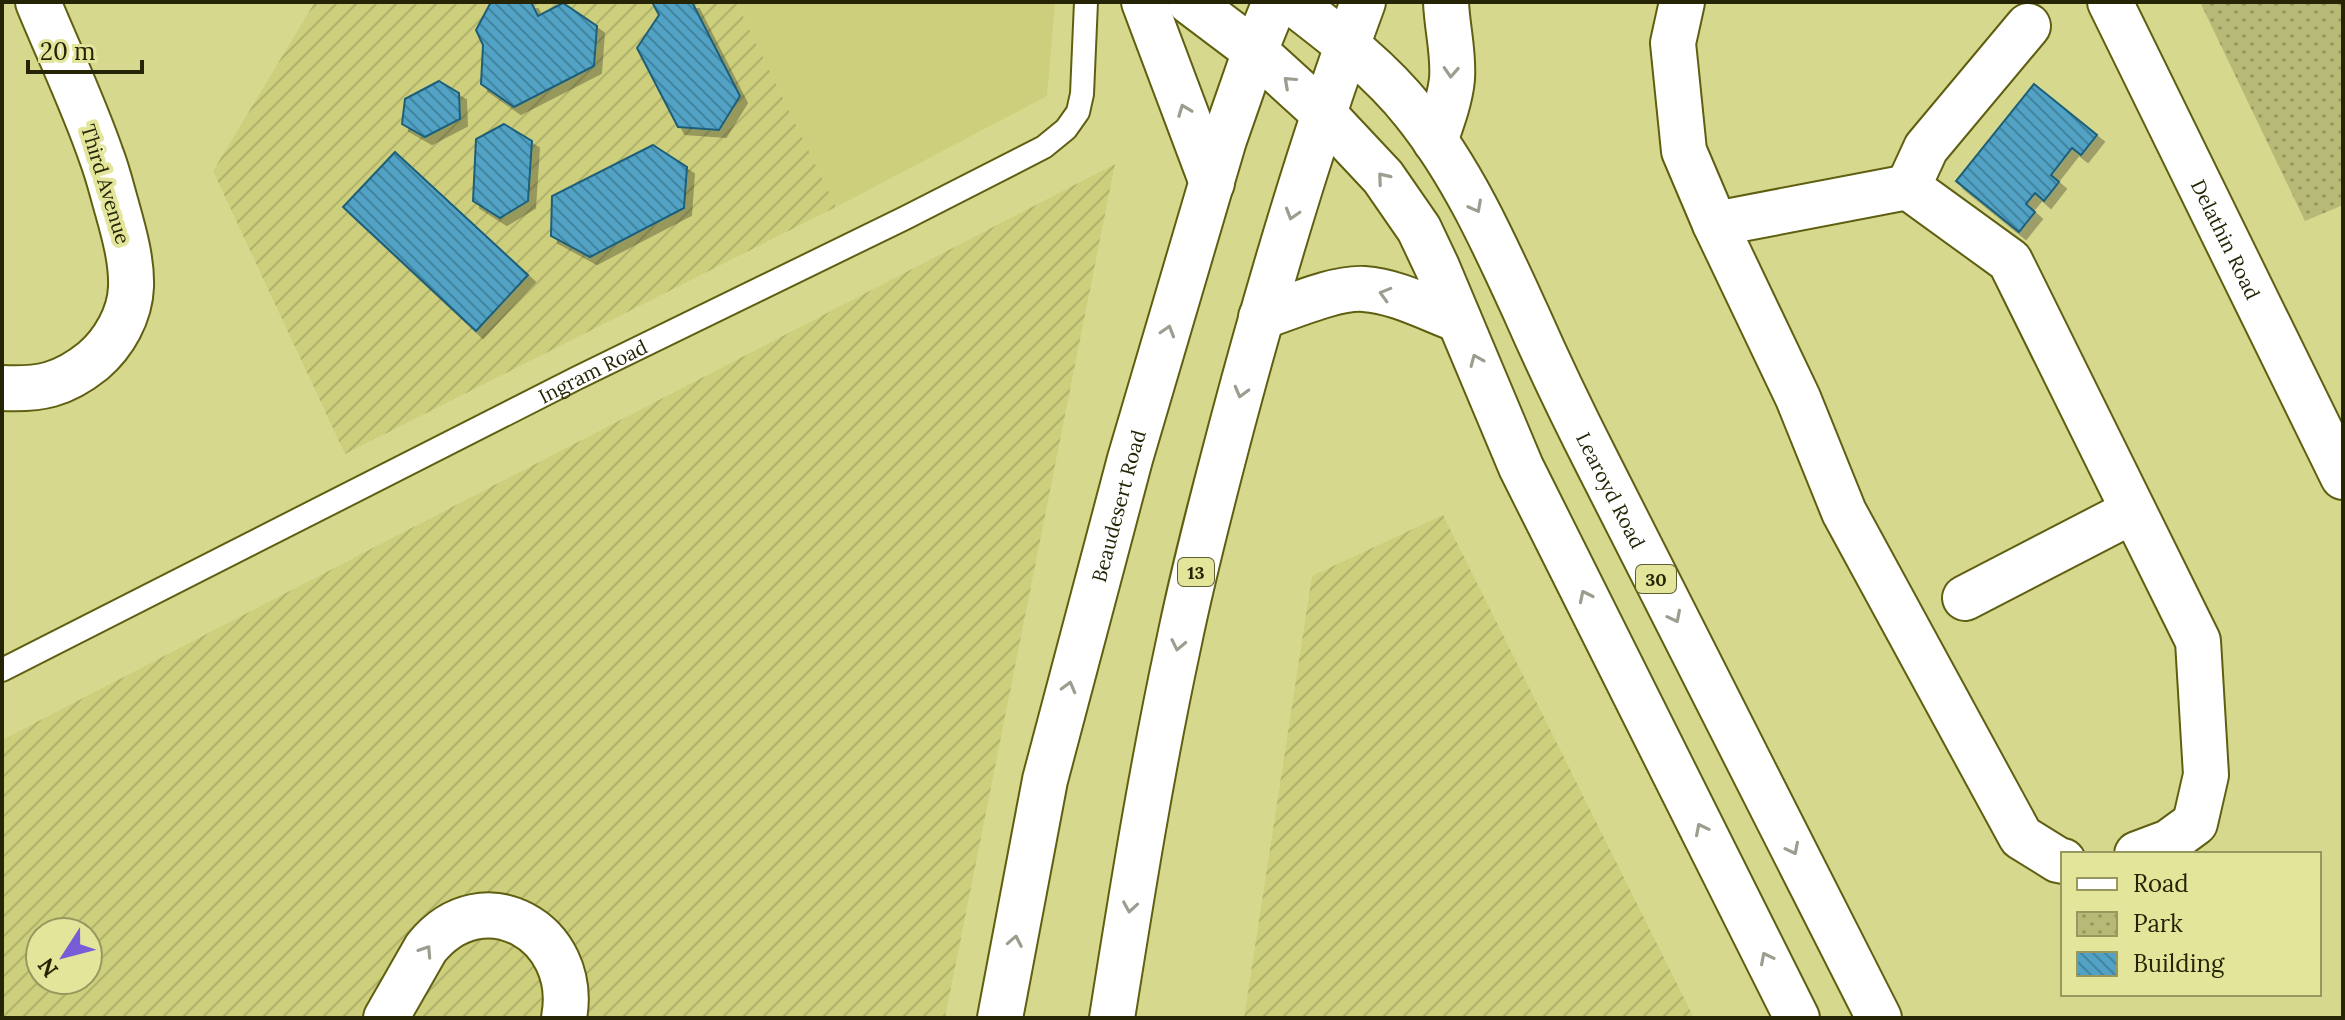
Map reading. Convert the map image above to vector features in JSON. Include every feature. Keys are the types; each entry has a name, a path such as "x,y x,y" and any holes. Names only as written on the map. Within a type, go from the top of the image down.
{"main road":[{"name":"Third Avenue","path":"2,388 49,387 76,375 99,356 116,336 127,312 131,286 125,239 102,156 38,2"},
{"path":"1144,2 1212,183"},
{"path":"1190,2 1255,51 1323,113 1403,202 1437,267 1521,467 1797,1018"},
{"name":"Beaudesert Road","path":"1000,1018 1049,766 1130,459 1212,183 1255,51 1275,2"},
{"name":"Learoyd Road","path":"1292,2 1347,44 1413,110 1467,191 1498,248 1556,379 1598,464 1879,1018"},
{"name":"13","path":"1112,1018 1142,830 1179,642 1261,317 1323,113 1363,2"},
{"path":"1435,141 1452,79 1446,2"},
{"path":"1682,2 1673,43 1684,151 1715,224 1798,398 1844,512 2006,810 2021,837 2061,860"},
{"name":"Delathin Road","path":"2110,2 2343,477"},
{"path":"1908,187 1926,148 2028,26"},
{"path":"1715,224 1908,187 2010,261 2198,641 2206,775 2195,823 2169,842 2142,852"},
{"path":"1261,317 1336,292 1364,289 1383,292 1459,320"},
{"path":"1965,598 2133,511"},
{"path":"386,1018 434,938 459,921 475,915 505,918 531,930 556,955 566,993 564,1018"}],"lane":[{"name":"Ingram Road","path":"2,670 577,378 1044,147 1066,129 1078,112 1082,94 1086,2"}],"shaded area":[{"path":"315,2 736,2 836,207 345,454 213,171"},
{"path":"736,2 1055,2 1047,96 836,207"},
{"path":"1115,164 945,1018 2,1018 2,740"},
{"path":"1443,515 1694,1018 1244,1018 1312,576"}],"green space":[{"path":"2200,2 2343,2 2343,205 2305,221"}],"building":[{"path":"491,2 531,2 538,16 563,3 597,26 594,66 514,107 481,84 483,45 476,30"},
{"path":"652,2 692,2 740,96 719,130 678,127 637,48 659,15"},
{"path":"439,81 459,93 460,119 425,137 402,124 405,99"},
{"path":"2034,84 2097,135 2081,155 2072,148 2051,175 2059,182 2044,201 2035,193 2026,204 2035,212 2019,232 1956,181"},
{"path":"504,124 532,141 528,201 500,218 473,201 476,139"},
{"path":"653,145 687,167 684,208 590,257 551,236 552,196"},
{"path":"395,152 528,275 476,331 343,207"}]}
